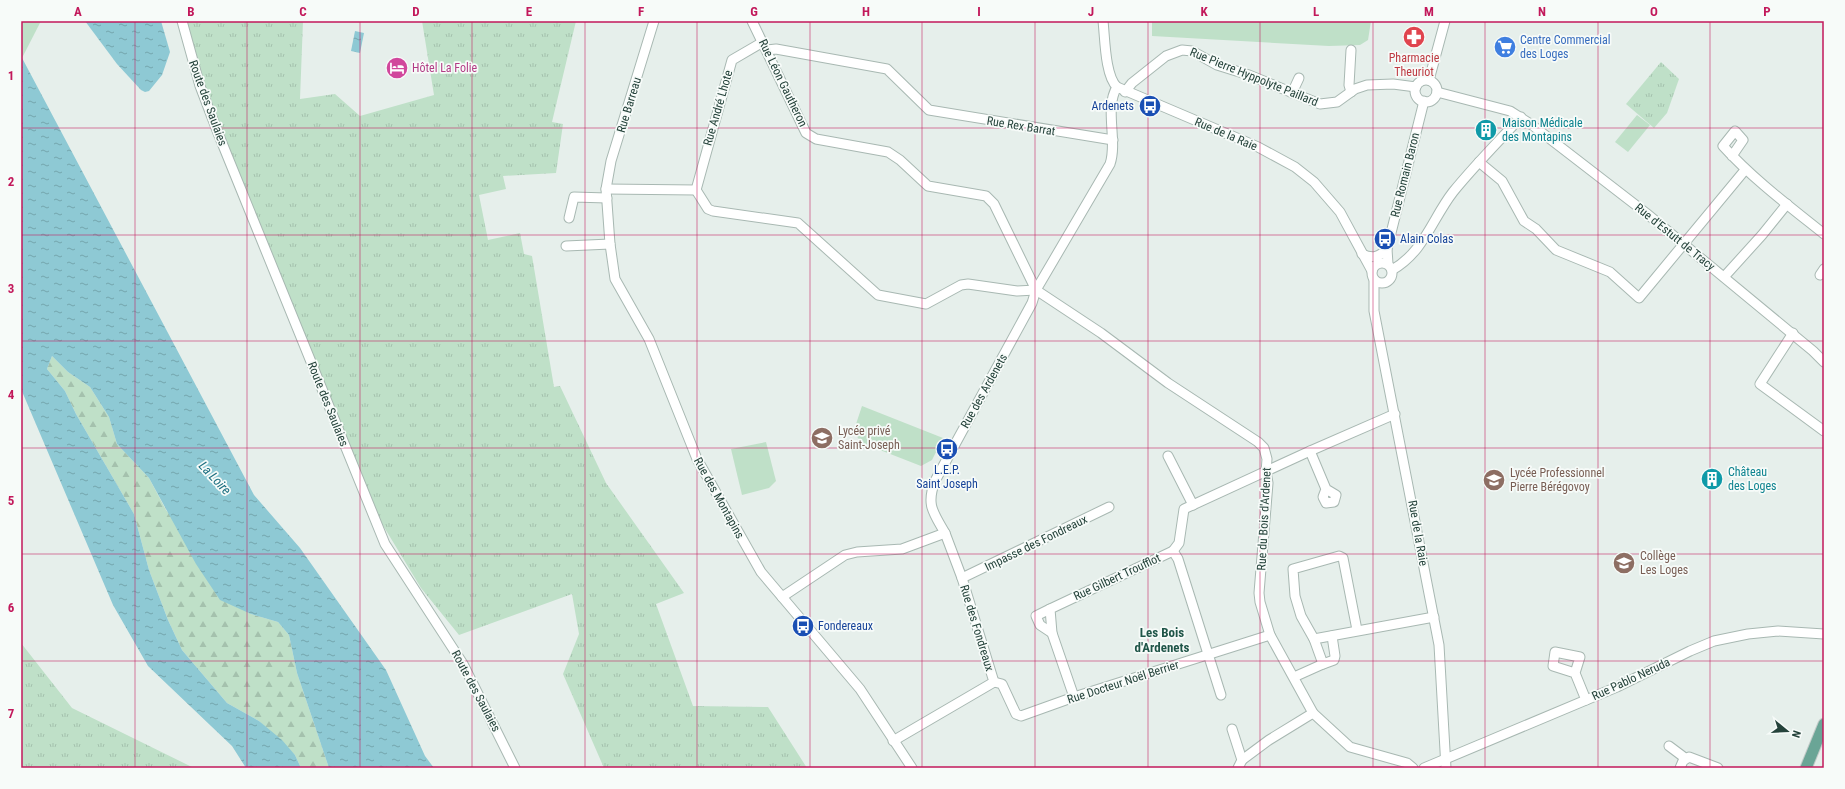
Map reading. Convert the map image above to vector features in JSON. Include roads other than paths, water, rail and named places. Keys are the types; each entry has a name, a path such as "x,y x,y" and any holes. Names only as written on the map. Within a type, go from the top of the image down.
{"main road":[{"path":"1806,768 1824,724"}],"street":[{"name":"Route des Saulaies","path":"182,21 200,86 218,133 385,544 459,658 515,768"},
{"name":"Rue Barreau","path":"606,194 611,161 654,21"},
{"name":"Rue Léon Gautheron","path":"752,21 806,133 816,139 888,152 900,160 928,186 986,196 994,204 1036,290"},
{"path":"1103,21 1110,74 1114,84 1121,89"},
{"path":"1429,80 1445,21"},
{"name":"Rue Rex Barrat","path":"765,46 887,69 929,110 1113,140"},
{"name":"Rue André Lhote","path":"696,190 732,60 765,46"},
{"name":"Rue Pierre Hyppolyte Paillard","path":"1121,89 1132,83 1174,51 1187,50 1192,51 1223,67 1249,75 1320,104 1336,102 1361,86 1378,84 1416,87"},
{"path":"1351,50 1349,85 1351,92"},
{"path":"1292,92 1299,78"},
{"path":"1429,80 1434,83 1437,92 1434,98 1424,101 1418,98 1416,87 1420,82 1429,80"},
{"name":"Rue des Ardenets","path":"945,533 930,503 931,490 1032,303 1036,290 1110,164 1114,154 1112,98 1121,89"},
{"name":"Rue de la Raie","path":"1121,89 1258,147 1295,167 1314,182 1340,212 1363,257"},
{"path":"1381,269 1403,264 1414,254 1452,193 1518,115 1437,92"},
{"name":"Rue Romain Baron","path":"1381,269 1388,249 1424,101"},
{"name":"Rue d'Estutt de Tracy","path":"1518,115 1566,150 1724,277 1793,333 1814,351 1824,362"},
{"path":"1732,156 1744,170 1824,234"},
{"path":"1479,162 1502,181 1524,221 1536,229 1556,250 1610,272 1639,298 1744,170"},
{"path":"569,218 574,197 696,190 708,209 713,211 798,223 878,294 926,304 961,285 968,284 1017,292 1036,290"},
{"name":"Rue des Montapins","path":"606,194 610,244 615,279 649,339 697,459 761,572 860,689 912,768"},
{"path":"1724,277 1762,235 1787,204"},
{"path":"566,246 610,244"},
{"path":"1363,257 1373,258 1381,255 1388,249"},
{"path":"1363,257 1392,277 1384,283 1374,300"},
{"path":"1381,269 1379,283 1384,283"},
{"name":"Rue de la Raie","path":"1381,269 1374,300 1374,311 1439,645 1446,763"},
{"name":"Rue du Bois d'Ardenet","path":"1036,290 1102,333 1168,383 1258,442 1264,448 1267,459 1266,472 1268,483 1259,593 1260,602 1270,635 1313,713 1350,747 1408,763 1413,768"},
{"path":"1793,333 1760,384 1824,431"},
{"path":"1172,551 1179,543 1184,509 1395,414"},
{"path":"1310,451 1326,489"},
{"path":"1168,456 1193,505"},
{"name":"Impasse des Fondreaux","path":"962,578 1109,507"},
{"path":"782,597 845,555 857,552 902,549 945,533"},
{"name":"Rue des Fondreaux","path":"893,741 994,682 962,578 945,533"},
{"name":"Rue Gilbert Troufflot","path":"1052,633 1040,625 1036,616 1172,551 1178,559 1221,695"},
{"path":"1322,664 1314,639 1301,616 1295,596 1293,569 1340,556 1343,558 1357,630"},
{"name":"Rue Gilbert Troufflot","path":"1050,609 1052,633 1074,697"},
{"path":"1314,639 1434,617"},
{"name":"Rue Pablo Neruda","path":"1427,768 1446,763 1617,687 1690,651 1714,641 1748,634 1778,631 1824,634"},
{"name":"Rue Docteur Noël Berrier","path":"994,682 1002,684 1016,714 1021,716 1074,697 1270,635"},
{"path":"1294,677 1334,660 1336,656 1332,636"},
{"path":"1574,673 1586,700"},
{"path":"1232,729 1240,764 1268,740 1313,713"},
{"path":"1669,746 1686,758 1718,768"},
{"path":"1680,768 1686,758"}],"water":[{"path":"85,21 161,21 170,52 162,75 149,91 145,92 141,90 117,64"},
{"path":"355,31 364,33 360,53 351,51"},
{"name":"La Loire","path":"21,56 254,495 300,548 386,670 425,756 434,768 329,768 297,673 289,635 278,622 251,614 220,600 196,564 149,478 117,444 109,417 90,387 68,372 52,356 47,369 65,391 76,414 134,514 149,570 168,620 182,650 227,703 259,721 282,740 295,755 301,768 246,768 232,746 148,666 113,605 21,389"}],"place":[{"name":"Pharmacie Theuriot","path":"1414,37"},
{"name":"Centre Commercial des Loges","path":"1505,47"},
{"name":"Hôtel La Folie","path":"397,68"},
{"name":"Ardenets","path":"1150,106"},
{"name":"Maison Médicale des Montapins","path":"1486,130"},
{"name":"Alain Colas","path":"1385,239"},
{"name":"Lycée privé Saint-Joseph","path":"822,438"},
{"name":"L.E.P. Saint Joseph","path":"947,449"},
{"name":"Château des Loges","path":"1712,479"},
{"name":"Lycée Professionnel Pierre Bérégovoy","path":"1494,480"},
{"name":"Collège Les Loges","path":"1624,563"},
{"name":"Fondereaux","path":"803,626"}],"district":[{"name":"Les Bois d'Ardenets","path":"1162,640"}]}
